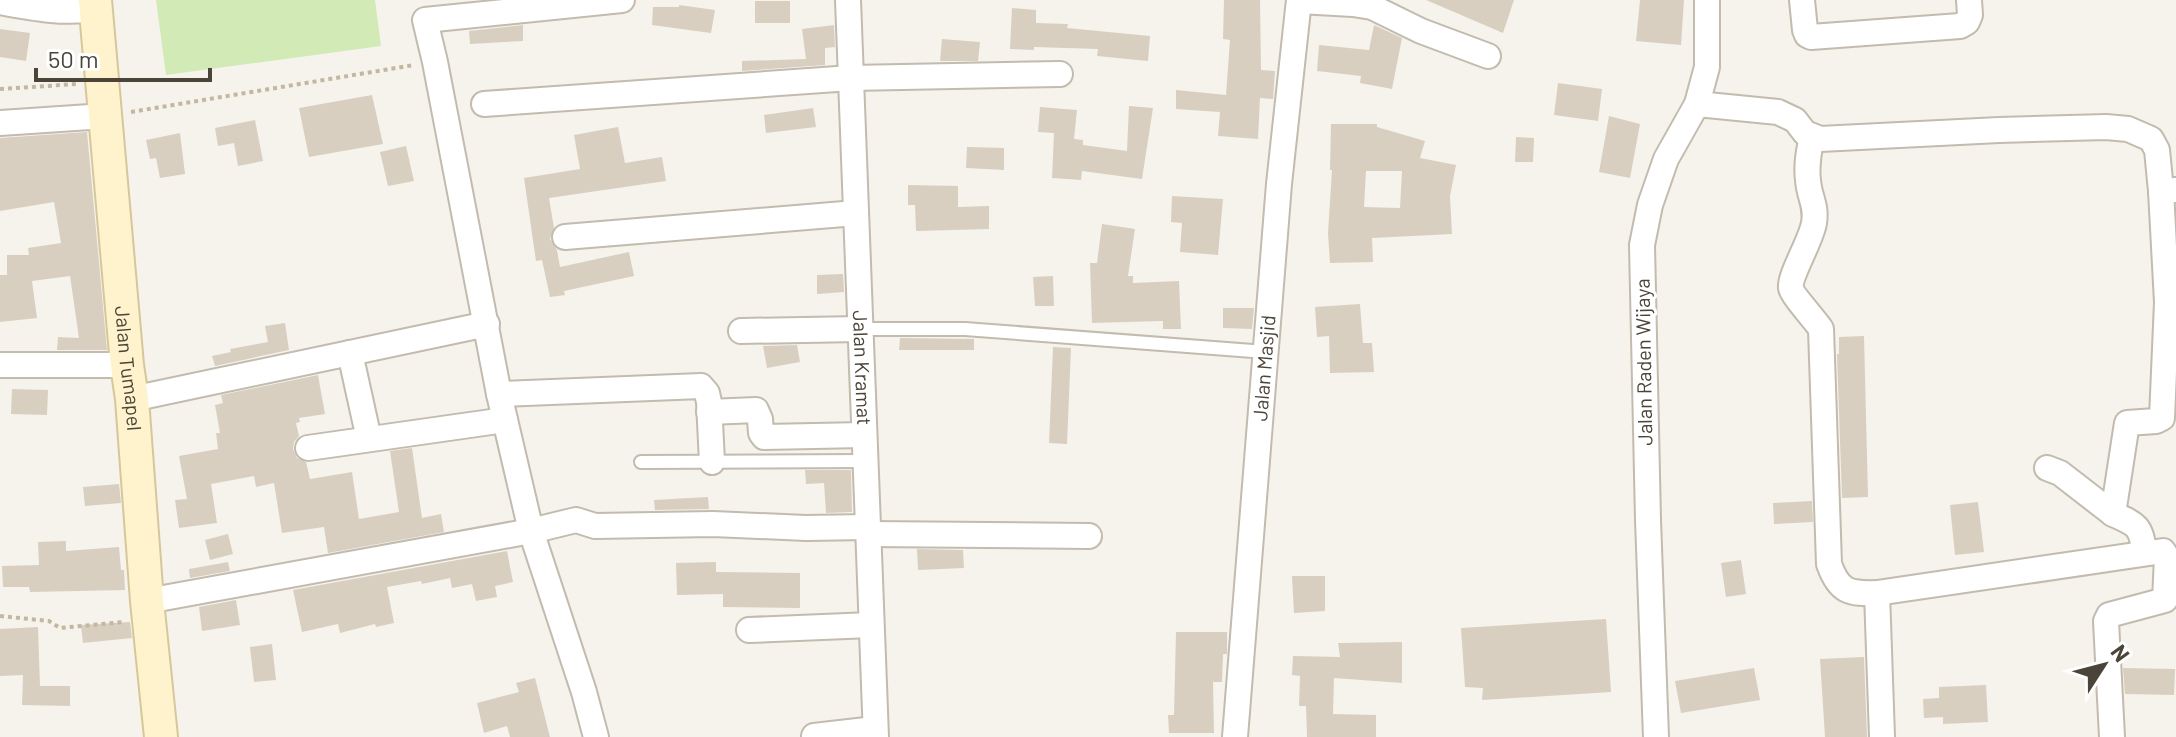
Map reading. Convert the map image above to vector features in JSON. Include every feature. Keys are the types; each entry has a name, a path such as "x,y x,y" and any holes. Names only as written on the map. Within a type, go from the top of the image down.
{"street":[{"path":"596,737 531,531 505,420 508,394 487,324 425,20 622,0"},
{"name":"Jalan Kramat","path":"848,0 876,733"},
{"name":"Jalan Raden Wijaya","path":"1656,737 1642,245 1650,205 1666,159 1697,104 1707,67 1707,0"},
{"path":"1802,0 1805,30 1811,37 1960,26 1967,22 1970,15 1969,0"},
{"path":"1299,1 1372,7 1421,31 1488,56"},
{"name":"Jalan Masjid","path":"1235,737 1279,184 1299,1"},
{"path":"0,2 74,13 96,4"},
{"name":"Jalan Tumapel","path":"96,4 161,737"},
{"path":"484,104 851,78 1060,74"},
{"path":"1697,104 1778,112 1795,120 1805,133 1820,139 2106,127 2128,129 2151,139 2168,190 2162,417 2156,421 2127,423 2113,514"},
{"path":"0,123 105,116"},
{"path":"1812,136 1808,183 1816,209 1813,227 1792,277 1791,288 1821,329 1829,564 1834,578 1854,594 1877,593 2163,551 2166,554 2166,598 2163,602 2107,618 2112,737"},
{"path":"565,237 856,213"},
{"path":"132,399 487,324"},
{"path":"741,331 860,329"},
{"path":"350,353 369,439"},
{"path":"0,365 127,365"},
{"path":"508,394 701,386 707,393 712,462"},
{"path":"709,412 756,410 764,437 864,435"},
{"path":"308,448 505,420"},
{"path":"2047,468 2060,473 2113,514 2137,526 2144,553"},
{"path":"148,610 568,523 595,526 713,524 1089,536"},
{"path":"1877,593 1882,737"},
{"path":"749,630 871,625"},
{"path":"814,736 876,733"}],"lane":[{"path":"860,329 965,329 1266,352"},
{"path":"641,462 865,461"}],"path":[{"path":"105,116 435,62"},
{"path":"0,89 102,82"},
{"path":"0,616 49,621 60,628 148,610"}],"green space":[{"path":"156,0 375,0 381,46 166,75"}],"building":[{"path":"1224,0 1260,0 1261,70 1275,71 1273,99 1260,98 1258,139 1218,136 1220,112 1176,109 1176,90 1226,95 1230,40 1223,39"},
{"path":"1426,0 1514,0 1503,33"},
{"path":"1640,0 1684,0 1681,45 1636,41"},
{"path":"755,1 790,1 790,23 755,23"},
{"path":"679,5 715,10 711,33 652,25 653,7"},
{"path":"1012,8 1036,10 1036,23 1068,24 1067,28 1150,36 1148,61 1097,56 1098,49 1010,49"},
{"path":"523,25 523,41 470,44 469,31"},
{"path":"834,25 835,47 825,48 825,65 742,71 742,61 806,59 802,29"},
{"path":"1374,25 1402,38 1392,89 1360,83 1361,76 1317,71 1319,45 1369,50"},
{"path":"0,29 30,33 26,61 0,57"},
{"path":"942,39 980,42 978,61 940,61"},
{"path":"1558,83 1602,89 1598,121 1554,115"},
{"path":"372,95 383,144 309,157 299,108"},
{"path":"1129,106 1153,108 1142,179 1082,171 1081,180 1052,178 1054,133 1038,132 1040,107 1077,110 1074,139 1083,140 1083,145 1127,151"},
{"path":"813,108 816,127 766,133 764,115"},
{"path":"1609,116 1640,124 1630,178 1599,172"},
{"path":"255,120 263,161 238,166 234,143 218,146 215,128"},
{"path":"1331,124 1377,124 1377,127 1425,141 1420,158 1456,165 1450,196 1452,234 1372,238 1373,262 1330,263","holes":["1366,171 1402,171 1400,208 1364,207"]},
{"path":"618,127 625,163 662,157 666,181 549,198 554,228 550,239 557,250 560,267 629,252 634,276 564,291 565,295 550,297 542,260 536,261 524,178 580,169 574,135"},
{"path":"87,132 107,350 57,350 58,337 79,338 70,276 32,281 37,318 0,322 0,275 7,275 7,255 29,255 28,248 61,243 54,202 0,211 0,138"},
{"path":"180,133 185,174 160,178 156,158 150,159 146,140"},
{"path":"1516,137 1534,138 1533,162 1515,162"},
{"path":"406,146 414,181 388,186 380,152"},
{"path":"967,147 1004,148 1004,170 966,168"},
{"path":"908,185 958,186 958,207 989,206 989,229 916,231 915,205 908,205"},
{"path":"1172,196 1223,199 1218,255 1180,252 1182,223 1171,222"},
{"path":"1102,224 1135,229 1128,276 1133,276 1133,283 1179,281 1181,329 1163,329 1163,321 1092,323 1090,263 1097,263"},
{"path":"843,274 844,292 817,294 817,275"},
{"path":"1053,276 1054,306 1035,306 1033,277"},
{"path":"1360,304 1363,343 1372,343 1374,372 1330,373 1329,336 1317,337 1315,307"},
{"path":"1223,308 1254,308 1252,329 1223,328"},
{"path":"285,323 289,350 215,366 212,356 231,352 230,349 268,342 265,326"},
{"path":"1864,336 1868,497 1842,498 1839,337"},
{"path":"900,338 974,339 974,350 899,350"},
{"path":"797,345 800,362 767,368 763,346"},
{"path":"1053,347 1071,348 1067,444 1049,443"},
{"path":"318,375 325,414 299,418 300,422 296,423 299,436 293,449 297,458 306,462 310,479 352,472 359,519 399,512 390,451 412,448 422,518 441,514 444,532 328,553 324,527 282,533 274,483 256,487 254,476 211,484 217,523 179,528 175,500 187,499 179,456 218,449 216,433 220,433 215,405 223,403 221,395"},
{"path":"12,389 48,390 47,415 11,414"},
{"path":"805,470 851,470 852,512 826,513 824,483 806,484"},
{"path":"119,484 121,503 85,506 83,487"},
{"path":"708,497 709,509 655,510 654,500"},
{"path":"1812,501 1813,522 1774,524 1773,503"},
{"path":"1978,502 1984,552 1955,555 1950,505"},
{"path":"228,534 233,554 210,560 205,540"},
{"path":"66,541 66,551 119,547 125,590 30,592 29,587 3,587 2,566 39,565 38,542"},
{"path":"917,549 963,550 964,568 918,570"},
{"path":"507,551 513,582 495,586 497,597 476,601 472,584 452,588 450,578 387,587 394,623 376,627 375,624 340,633 338,624 302,632 293,590"},
{"path":"1741,560 1746,594 1726,597 1721,563"},
{"path":"228,562 230,571 190,578 189,569"},
{"path":"716,562 716,572 800,573 800,608 723,607 723,594 677,595 676,563"},
{"path":"1292,576 1325,576 1325,611 1294,613"},
{"path":"236,600 240,625 202,631 199,607"},
{"path":"1606,619 1611,692 1482,700 1483,688 1465,687 1461,628"},
{"path":"130,622 132,638 83,643 81,625"},
{"path":"38,627 40,686 70,686 70,706 22,705 23,675 0,676 0,629"},
{"path":"1176,632 1227,632 1222,682 1213,682 1214,733 1169,733 1168,715 1174,715"},
{"path":"1402,642 1402,683 1334,678 1333,714 1376,715 1376,737 1307,737 1306,706 1299,706 1300,676 1292,675 1293,656 1340,657 1338,643"},
{"path":"272,644 276,680 254,682 250,647"},
{"path":"1864,657 1867,737 1825,737 1820,659"},
{"path":"1754,668 1760,700 1681,713 1675,681"},
{"path":"2123,668 2175,669 2174,695 2125,694"},
{"path":"535,678 550,737 510,737 507,726 484,733 477,703 519,692 516,683"},
{"path":"1986,685 1988,722 1943,724 1943,717 1924,718 1923,699 1939,698 1939,687"}]}
